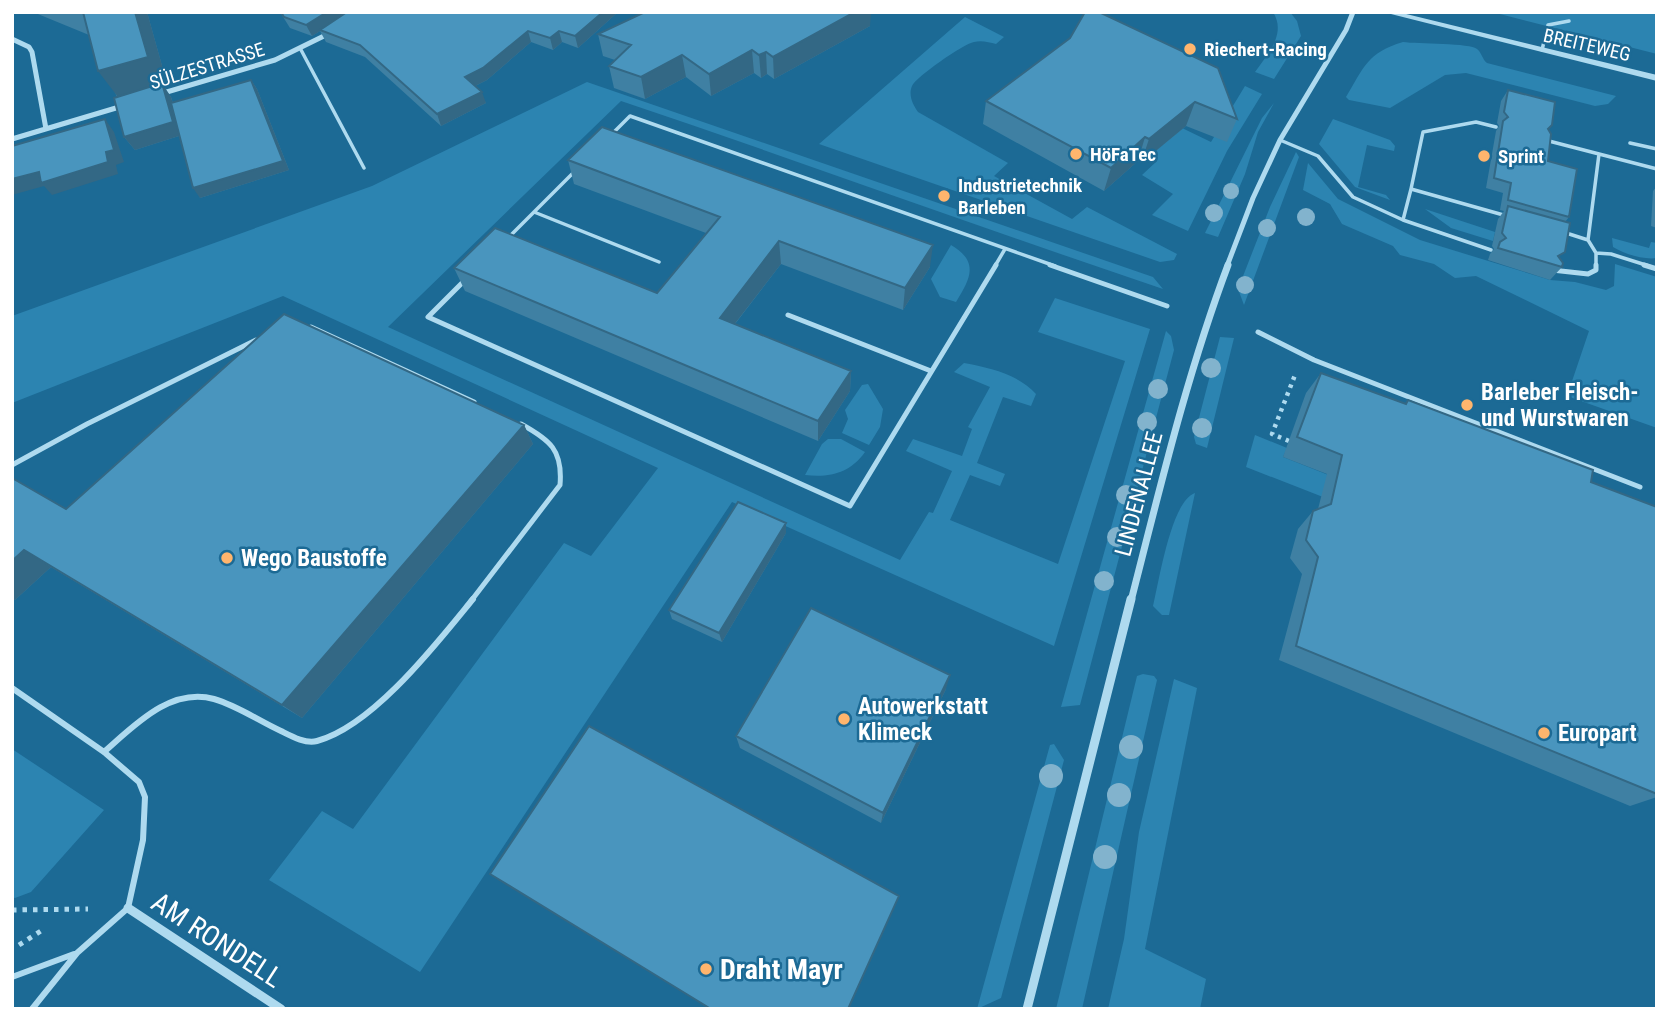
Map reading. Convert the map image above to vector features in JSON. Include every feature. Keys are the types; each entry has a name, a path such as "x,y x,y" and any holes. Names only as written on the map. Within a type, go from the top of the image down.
{"street":[{"name":"LINDENALLEE","path":"1027,1009 1168,455 1208,318 1252,198 1280,140 1346,30 1353,12"},
{"name":"BREITEWEG","path":"1387,12 1657,78"},
{"name":"SÜLZESTRASSE","path":"148,98 275,60 335,30"},
{"path":"12,39 29,47 32,52 46,129"},
{"name":"SÜLZESTRASSE","path":"12,139 135,102"},
{"name":"AM RONDELL","path":"128,908 281,1009"}],"lane":[{"path":"1542,50 1548,25 1569,20"},
{"path":"300,48 364,168"},
{"path":"611,135 630,116 1167,306"},
{"path":"1403,220 1423,132 1476,122 1496,127"},
{"path":"1280,140 1318,156 1353,197 1403,220 1491,250"},
{"path":"1544,140 1657,169"},
{"path":"1630,143 1657,149"},
{"path":"1552,270 1588,274 1597,270 1596,253 1588,240 1598,154"},
{"path":"505,241 582,164"},
{"path":"1410,189 1512,218"},
{"path":"534,212 659,262"},
{"path":"1550,229 1588,240"},
{"path":"476,269 428,317 850,506 1005,249"},
{"path":"1596,253 1611,254 1657,269"},
{"path":"788,315 931,371"},
{"path":"306,325 332,334 486,408"},
{"path":"1258,332 1303,355 1640,487"},
{"path":"12,465 87,424 268,335"},
{"path":"104,752 153,711 186,696 211,698 282,732 315,741 342,729 373,707 406,679 561,485 564,467 557,452 544,437 510,419"},
{"path":"12,688 104,752 139,782 145,797 143,840 128,908 77,953 33,1009"},
{"path":"12,977 77,953"}],"path":[{"path":"1289,441 1272,434 1303,355"},
{"path":"12,910 128,908"},
{"path":"12,949 44,929"}],"shaded area":[{"path":"1273,12 1290,12 1297,21 1301,36 1274,79 1255,72 1277,36 1277,20"},
{"path":"1492,12 1657,12 1657,54"},
{"path":"965,17 1004,37 996,44 979,41 968,44 915,82 911,93 918,112 1008,163 994,176 1072,219 1087,207 1177,254 1174,260 1160,262 819,144"},
{"path":"1403,42 1473,47 1487,63 1616,96 1608,104 1595,106 1466,73 1445,75 1390,108 1349,100 1346,97 1368,62 1381,51"},
{"path":"587,82 1153,277 1163,289 621,101 388,327 900,560 929,512 933,513 952,471 906,451 913,439 962,456 972,429 968,427 990,387 954,372 964,363 1003,373 1021,381 1036,394 1031,406 1003,397 977,463 1005,474 1000,486 970,475 950,520 1058,564 1125,361 1038,332 1055,298 1150,329 1054,646 732,502 420,972 269,880 322,811 353,829 564,543 591,556 658,468 283,296 12,403 12,316 372,186"},
{"path":"1245,86 1262,94 1227,151 1188,231 1152,215 1173,194 1142,175 1157,161 1150,156 1182,128 1211,142"},
{"path":"1274,103 1258,132 1245,174 1218,237 1205,233 1262,118"},
{"path":"1333,119 1390,140 1395,146 1394,151 1367,145 1358,187 1386,195 1390,200 1355,187 1319,144"},
{"path":"1296,152 1299,157 1244,305 1238,289 1270,207"},
{"path":"1308,163 1338,199 1420,240 1550,280 1575,282 1606,290 1614,286 1615,264 1657,277 1657,428 1567,396 1589,331 1476,276 1455,278 1434,264 1400,255 1393,246 1342,224 1330,204 1303,190"},
{"path":"1425,209 1495,232 1493,241 1451,228"},
{"path":"1612,238 1649,248 1651,242 1657,243 1657,258 1623,252 1613,247"},
{"path":"951,245 966,258 970,271 956,302 940,297 931,279"},
{"path":"1166,331 1171,336 1174,350 1080,705 1061,707"},
{"path":"1220,337 1234,338 1207,448 1196,444 1194,437"},
{"path":"868,384 883,409 880,427 869,445 842,433 848,419 845,410 862,385"},
{"path":"1255,435 1287,448 1283,457 1490,539 1323,497 1246,467"},
{"path":"828,439 841,439 865,452 853,465 839,472 823,476 805,475 822,444"},
{"path":"1195,493 1169,615 1162,615 1153,606 1167,544 1179,511"},
{"path":"1137,676 1154,676 1157,680 1082,1009 1056,1009"},
{"path":"1174,679 1197,688 1145,949 1206,979 1200,1009 1108,1009 1124,939 1139,832"},
{"path":"1054,744 1064,760 1001,998 977,1009 1050,745"},
{"path":"12,749 104,810 31,892 15,898 12,897"}],"building":[{"path":"83,12 135,12 148,57 98,71"},
{"path":"281,12 327,12 306,25 284,17"},
{"path":"347,12 603,12 575,36 559,31 550,38 528,31 483,68 465,77 482,92 437,114 360,45 320,30"},
{"path":"645,12 855,12 773,57 766,52 759,55 752,50 709,74 682,55 641,77 609,66 631,45 598,34"},
{"path":"1085,12 1099,12 1218,68 1237,119 1195,102 1149,139 1145,137 1111,168 986,101 1070,38"},
{"path":"251,80 283,161 193,188 171,103"},
{"path":"162,83 173,122 124,137 114,98"},
{"path":"1508,90 1555,102 1552,125 1548,129 1551,134 1548,161 1577,169 1569,217 1508,200 1511,183 1494,178 1503,121 1508,117 1504,112"},
{"path":"105,119 114,150 106,152 108,162 41,183 39,172 12,179 12,146"},
{"path":"602,127 933,245 905,288 779,241 720,318 851,371 818,421 454,268 495,228 657,293 720,217 568,160"},
{"path":"1508,206 1570,223 1565,252 1558,256 1563,263 1562,267 1498,248 1500,242 1506,238 1502,233"},
{"path":"284,314 524,425 282,705 24,550 12,561 12,478 66,509"},
{"path":"1321,373 1406,404 1408,400 1593,470 1591,482 1657,507 1657,794 1296,646 1318,557 1306,540 1313,511 1331,504 1342,455 1297,437"},
{"path":"738,502 786,523 719,633 669,610"},
{"name":"Autowerkstatt Klimeck","path":"811,608 950,675 883,813 736,736"},
{"path":"589,726 899,896 848,1009 711,1009 490,874"}],"place":[{"name":"Riechert-Racing","path":"1190,49"},
{"name":"HöFaTec","path":"1076,154"},
{"name":"Sprint","path":"1484,156"},
{"name":"Industrietechnik Barleben","path":"944,196"},
{"name":"Barleber Fleisch- und Wurstwaren","path":"1467,405"},
{"name":"Wego Baustoffe","path":"227,558"},
{"name":"Autowerkstatt Klimeck","path":"844,719"},
{"name":"Europart","path":"1544,733"},
{"name":"Draht Mayr","path":"706,969"}]}
